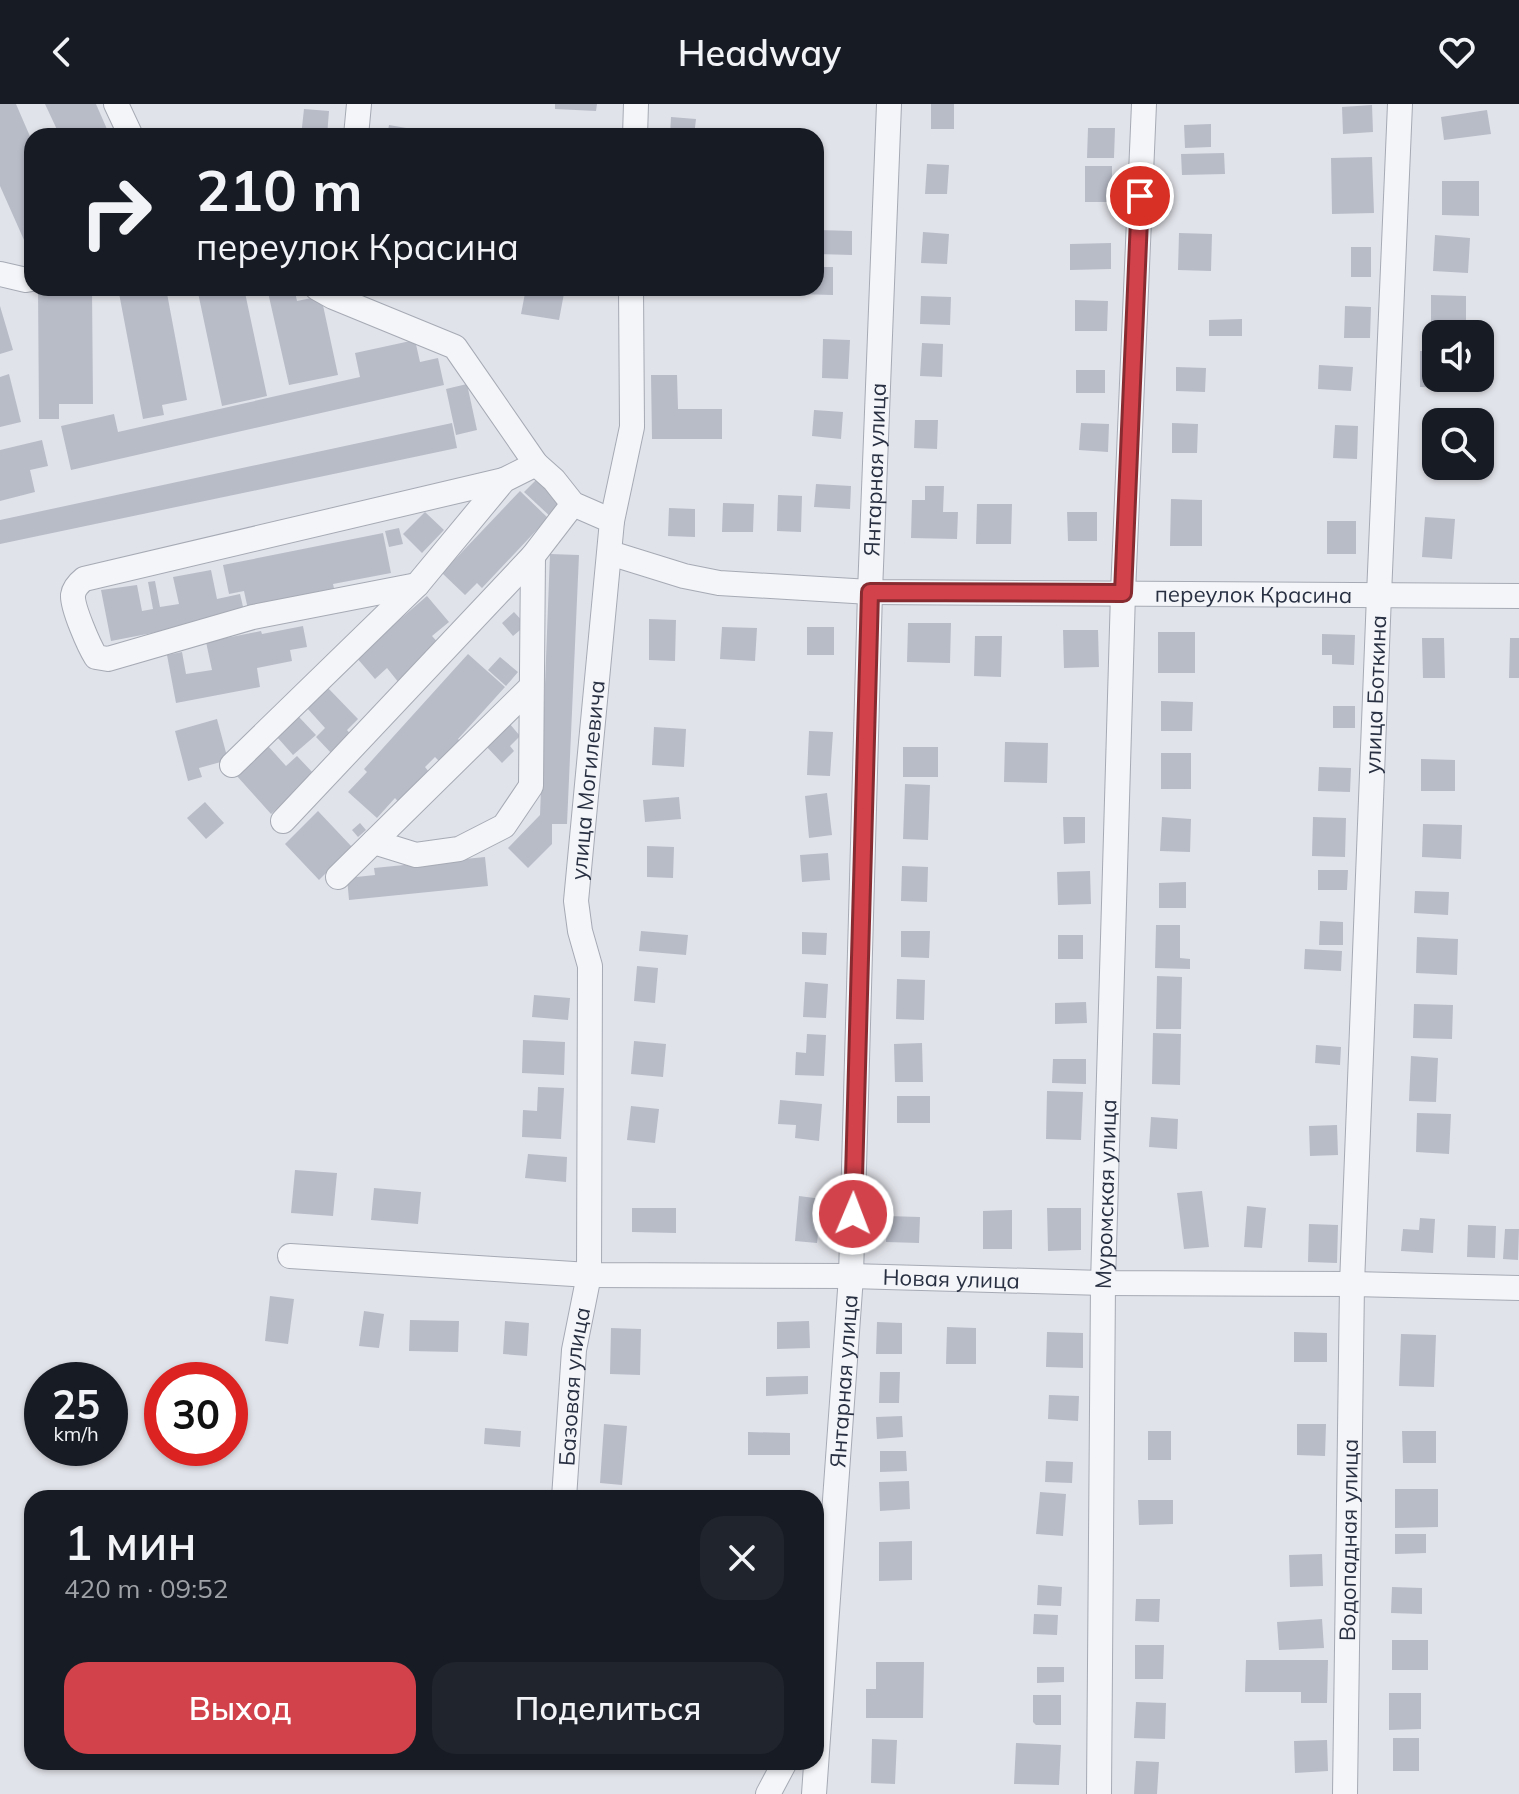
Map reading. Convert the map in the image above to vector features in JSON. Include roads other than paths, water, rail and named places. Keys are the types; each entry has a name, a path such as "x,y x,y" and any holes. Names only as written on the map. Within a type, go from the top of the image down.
{"street":[{"path":"116,104 127,128"},
{"path":"357,128 359,104"},
{"path":"635,128 636,104"},
{"name":"Янтарная улица","path":"824,1635 851,1276 870,592 889,104"},
{"name":"Муромская улица","path":"1099,1794 1103,1283 1123,593 1144,104"},
{"name":"улица Боткина","path":"1352,1284 1400,104"},
{"path":"0,274 24,280"},
{"path":"331,296 455,347 536,464 573,504 612,521"},
{"name":"улица Могилевича","path":"589,1275 590,966 580,931 576,901 612,521 632,427 631,296"},
{"path":"417,585 253,617 108,659 96,657 88,645 73,597 84,579 504,480 536,464"},
{"path":"232,765 417,585 504,480"},
{"path":"283,821 533,556 573,504"},
{"name":"переулок Красина","path":"610,553 684,576 719,583 870,592 1519,596"},
{"path":"374,842 416,855 459,849 504,826 531,786 533,556"},
{"path":"338,877 531,687"},
{"name":"Новая улица","path":"290,1256 589,1275 851,1276 1103,1283 1519,1288"},
{"name":"Базовая улица","path":"565,1490 574,1350 589,1275"},
{"name":"Водопадная улица","path":"1345,1794 1352,1284"},
{"path":"768,1794 781,1770"},
{"name":"Янтарная улица","path":"814,1794 815,1770"}]}
